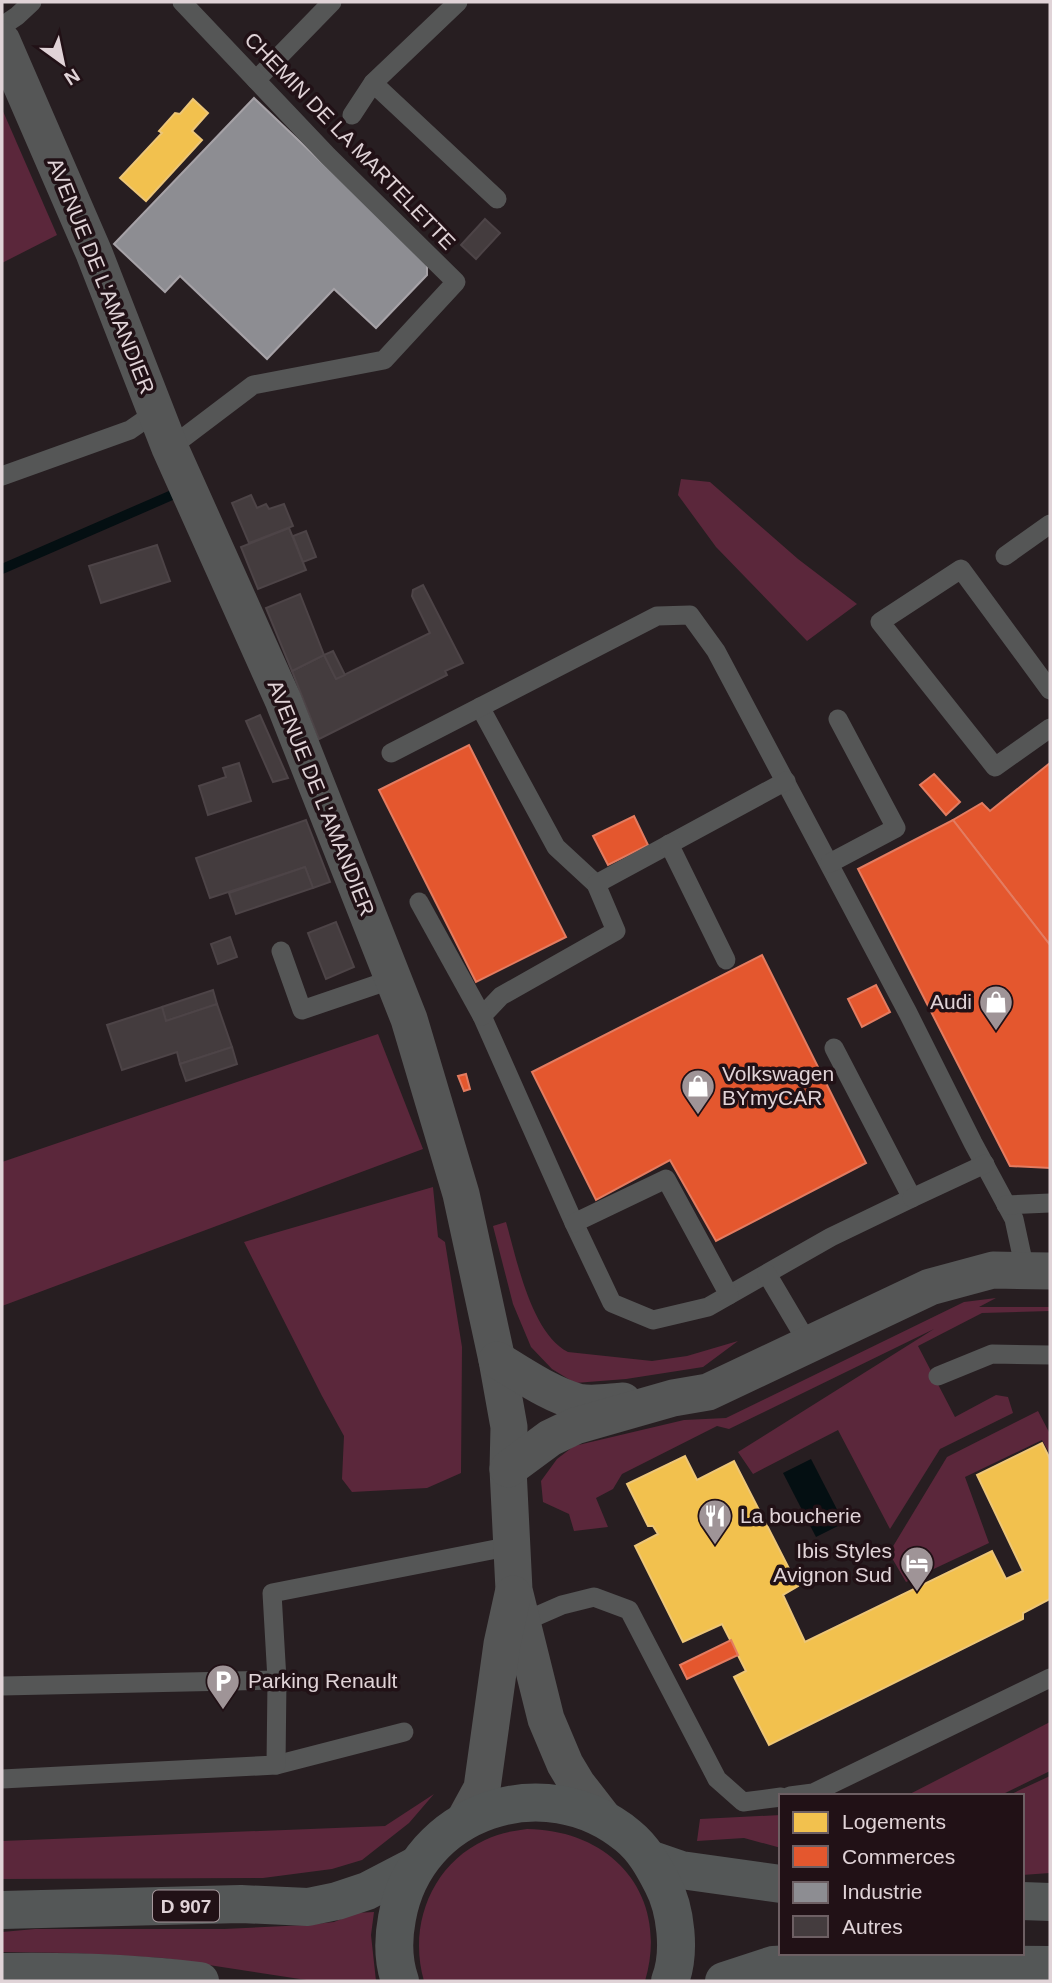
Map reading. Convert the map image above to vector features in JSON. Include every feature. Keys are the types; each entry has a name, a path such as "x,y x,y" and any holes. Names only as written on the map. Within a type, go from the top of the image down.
{"main road":[{"path":"400,1981 394,1951 395,1929 406,1885 417,1865 438,1840 464,1821 486,1810 535,1801 559,1803 605,1820 629,1837 649,1859 668,1894 676,1933 673,1974 670,1981"},
{"path":"649,1859 681,1870 779,1884"},
{"name":"D 907","path":"2,1910 241,1904 308,1907 367,1891 417,1865"},
{"path":"1024,1900 1050,1902"},
{"path":"724,1981 773,1965 809,1963 1050,1965"},
{"path":"2,1972 79,1971 200,1981"}],"street":[{"name":"AVENUE DE L'AMANDIER","path":"2,41 94,253 170,448 283,700 409,1019 461,1194 498,1360 509,1427 512,1546 519,1606 546,1719 565,1764 605,1820"},
{"path":"509,1427 557,1405 673,1398 708,1392 930,1287 993,1270 1038,1270"},
{"path":"498,1360 550,1391 578,1402"},
{"path":"508,1469 550,1438 575,1426 673,1398"},
{"name":"AVENUE DE L'AMANDIER","path":"464,1821 482,1788 502,1644 519,1606"},
{"path":"1024,1900 1050,1895"}],"lane":[{"path":"2,26 32,2"},
{"name":"CHEMIN DE LA MARTELETTE","path":"170,448 253,385 384,360 456,282 328,156 182,2"},
{"path":"256,79 332,2"},
{"path":"352,115 373,83 458,2"},
{"path":"373,83 497,199"},
{"path":"2,476 130,430 156,412"},
{"path":"1004,556 1050,524"},
{"path":"1050,690 961,569 880,622 995,767 1050,728"},
{"path":"391,753 657,616 690,615 716,651 830,863 1038,1270"},
{"path":"480,707 556,847 596,884 615,931 500,996 482,1016"},
{"path":"830,863 895,828 838,719"},
{"path":"596,884 786,781"},
{"path":"669,844 726,960"},
{"path":"419,902 482,1016 573,1223 612,1303 653,1320 708,1307 831,1237 985,1164"},
{"path":"281,951 302,1010 393,979"},
{"path":"834,1048 912,1198"},
{"path":"573,1223 666,1179 729,1295"},
{"path":"1006,1205 1050,1203"},
{"path":"766,1274 809,1345"},
{"path":"938,1376 992,1354 1050,1355"},
{"path":"276,1765 277,1680 272,1593 512,1546"},
{"path":"519,1606 562,1605 594,1597 629,1610 717,1779 743,1802 779,1797"},
{"path":"805,1794 813,1793 1050,1678"},
{"path":"2,1686 277,1680"},
{"path":"2,1779 276,1765 404,1732"}],"shaded area":[{"path":"2,109 57,235 2,263"},
{"path":"681,479 710,482 798,559 857,604 807,641 716,547 678,495"},
{"path":"378,1034 423,1149 2,1306 2,1162"},
{"path":"433,1187 438,1237 445,1242 462,1347 461,1473 427,1488 352,1492 342,1479 344,1436 244,1242"},
{"path":"506,1222 535,1313 555,1343 568,1352 652,1361 687,1356 738,1341 703,1367 626,1379 575,1383 552,1369 531,1347 513,1304 493,1226"},
{"path":"996,1298 979,1307 1050,1307 1050,1311 982,1313 918,1346 955,1417 996,1395 1008,1397 1013,1413 940,1449 890,1529 838,1430 753,1474 738,1452 934,1329 729,1429 717,1426 622,1474 613,1489 596,1498 608,1527 574,1531 569,1514 543,1502 541,1481 557,1459 574,1446 684,1420 726,1418 964,1302"},
{"path":"1038,1411 1050,1434 1050,1454 1042,1440 965,1477 989,1543 906,1582 889,1553 947,1457"},
{"path":"811,1459 844,1523 816,1537 783,1473"},
{"path":"1050,1722 1050,1771 1003,1794 910,1794"},
{"path":"1050,1776 1050,1873 1024,1875 1024,1794 1011,1794"},
{"path":"434,1794 409,1823 362,1860 332,1869 263,1878 2,1879 2,1841 385,1826"},
{"path":"779,1815 779,1847 744,1838 697,1841 700,1819"},
{"path":"527,1829 558,1832 585,1841 609,1855 628,1873 641,1896 649,1922 651,1950 645,1981 424,1981 419,1939 428,1899 438,1881 450,1865 466,1851 500,1834"},
{"path":"374,1912 371,1935 376,1981 313,1981 163,1958 2,1952 2,1932 35,1929 224,1929 306,1925 334,1922 355,1913"}],"building: Logements":[{"path":"193,99 208,113 192,131 202,140 146,201 120,178 162,133 159,131 175,113 180,114"},
{"name":"Ibis Styles Avignon Sud","path":"1042,1443 1050,1459 1050,1599 1023,1613 1023,1619 769,1745 734,1677 746,1671 722,1624 683,1642 635,1546 658,1534 653,1526 648,1526 627,1484 685,1456 697,1480 734,1461 798,1586 783,1595 805,1642 992,1551 1006,1579 1023,1571 977,1475"}],"building: Commerces":[{"path":"469,745 566,937 476,982 379,790"},
{"path":"1050,763 1050,945 953,820 982,803 990,811"},
{"path":"934,774 960,802 946,815 920,785"},
{"path":"634,816 648,845 608,865 593,836"},
{"name":"Audi","path":"953,820 1050,945 1050,1168 1010,1166 858,869"},
{"name":"Volkswagen BYmyCAR","path":"762,955 866,1163 716,1241 670,1160 596,1200 532,1072"},
{"path":"876,985 890,1012 862,1027 848,999"},
{"path":"466,1074 470,1089 464,1091 458,1076"},
{"path":"731,1640 738,1655 687,1679 680,1665"}],"building: Industrie":[{"path":"254,98 427,262 427,275 376,328 334,289 267,359 180,276 165,292 114,244"}],"building: Autres":[{"path":"485,219 500,233 476,259 461,245"},
{"path":"251,495 257,508 266,504 269,509 284,504 293,526 249,543 232,503"},
{"path":"289,528 306,570 258,589 241,547"},
{"path":"306,531 316,557 303,562 293,536"},
{"path":"157,545 170,581 101,603 89,566"},
{"path":"423,585 463,663 445,671 447,675 319,739 292,671 324,655 336,679 430,633 412,596 413,590"},
{"path":"300,594 324,655 292,671 266,608"},
{"path":"333,651 345,675 336,679 324,655"},
{"path":"260,715 288,778 273,782 246,721"},
{"path":"239,763 251,801 208,815 199,786 226,777 223,768"},
{"path":"306,820 330,882 313,888 305,867 210,898 196,858"},
{"path":"305,867 313,888 236,914 229,893"},
{"path":"336,922 354,967 326,979 308,933"},
{"path":"230,937 237,957 218,964 211,944"},
{"path":"213,990 217,1004 166,1021 162,1007"},
{"path":"217,1004 232,1047 180,1064 177,1052 122,1070 107,1025 162,1007 166,1021"},
{"path":"232,1047 237,1064 186,1081 180,1064"}],"waterway":[{"path":"2,569 172,495"}],"place":[{"name":"Audi","path":"996,1032"},
{"name":"Volkswagen BYmyCAR","path":"698,1116"},
{"name":"La boucherie","path":"715,1546"},
{"name":"Ibis Styles Avignon Sud","path":"917,1593"},
{"name":"Parking Renault","path":"223,1711"}]}
